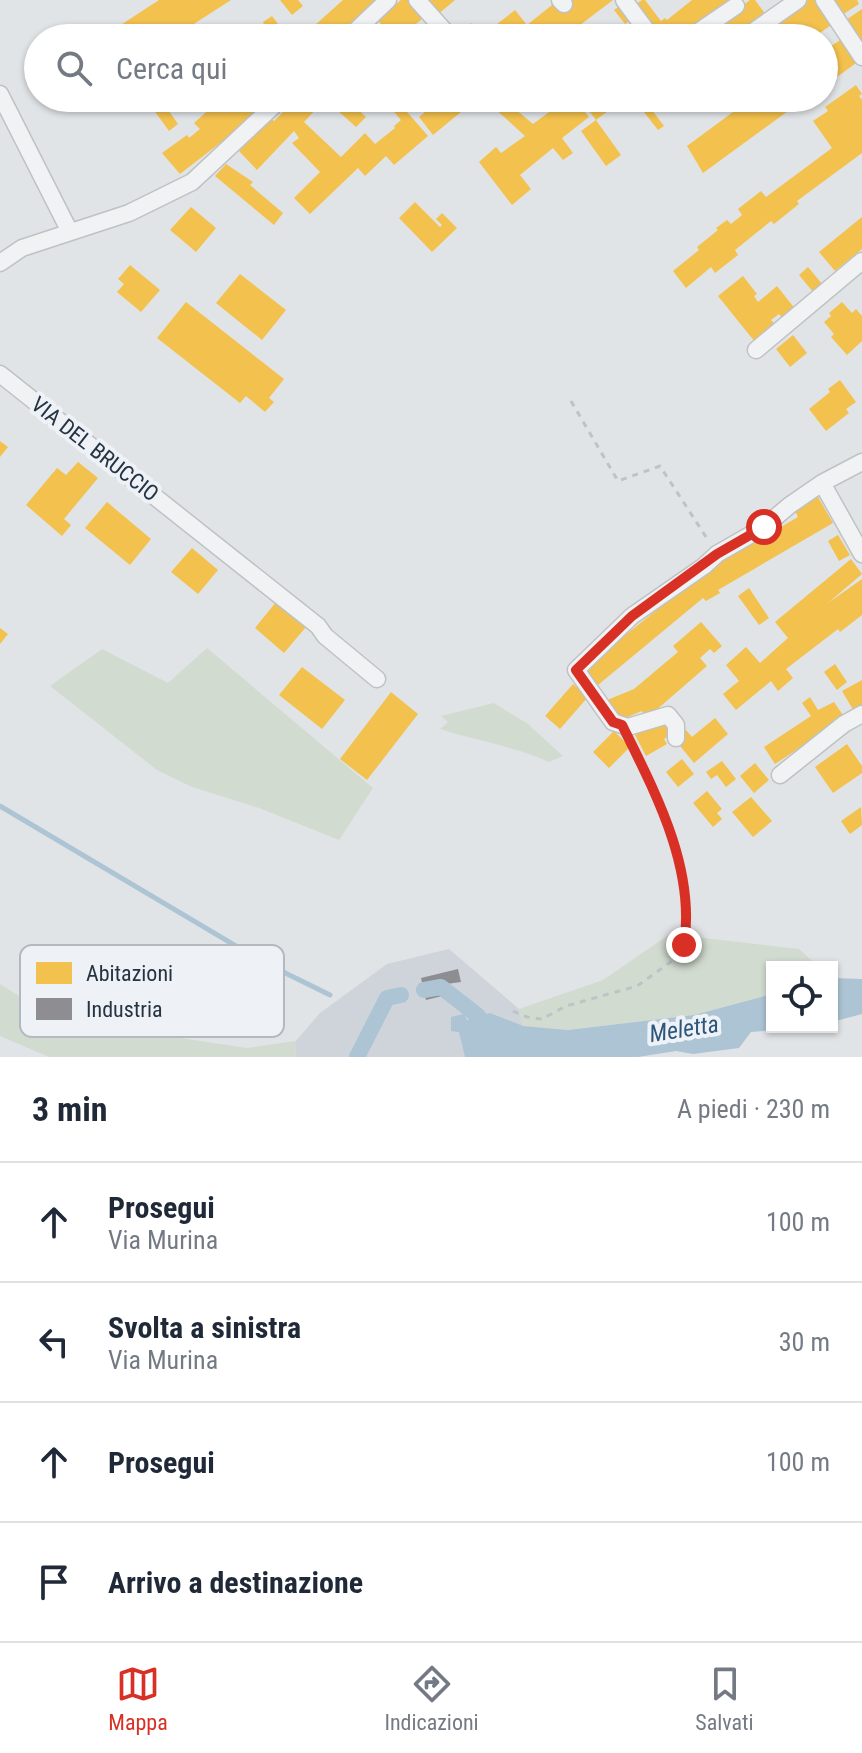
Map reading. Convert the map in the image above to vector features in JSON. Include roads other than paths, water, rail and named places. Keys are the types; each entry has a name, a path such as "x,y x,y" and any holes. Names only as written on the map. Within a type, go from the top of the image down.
{"street":[{"path":"363,24 388,0"},
{"path":"417,0 438,24"},
{"path":"624,0 642,24"},
{"path":"764,24 798,0"},
{"path":"824,0 862,57"},
{"path":"710,24 736,6"},
{"path":"0,94 70,232"},
{"path":"0,263 22,248 129,213 192,182 267,112"},
{"path":"756,350 862,261"},
{"name":"VIA DEL BRUCCIO","path":"0,374 318,626 325,636 377,679"},
{"path":"676,738 676,725 668,715 628,727 613,722 576,670 632,616 717,554 764,527 822,483 862,462"},
{"path":"822,483 862,554"},
{"path":"780,775 844,724 862,714"}],"water":[{"path":"838,978 862,979 862,1014 838,1020"},
{"name":"Meletta","path":"766,996 766,1031 751,1032 739,1048 693,1054 676,1051 638,1057 465,1057 459,1032 451,1031 451,1017 464,1014 467,1020 490,1013 523,1026 568,1030 694,1015"}],"waterway":[{"path":"0,806 234,945"},
{"path":"284,972 330,995"},
{"path":"424,990 441,987 477,1015 492,1032"},
{"path":"357,1057 387,998 401,995"}]}
